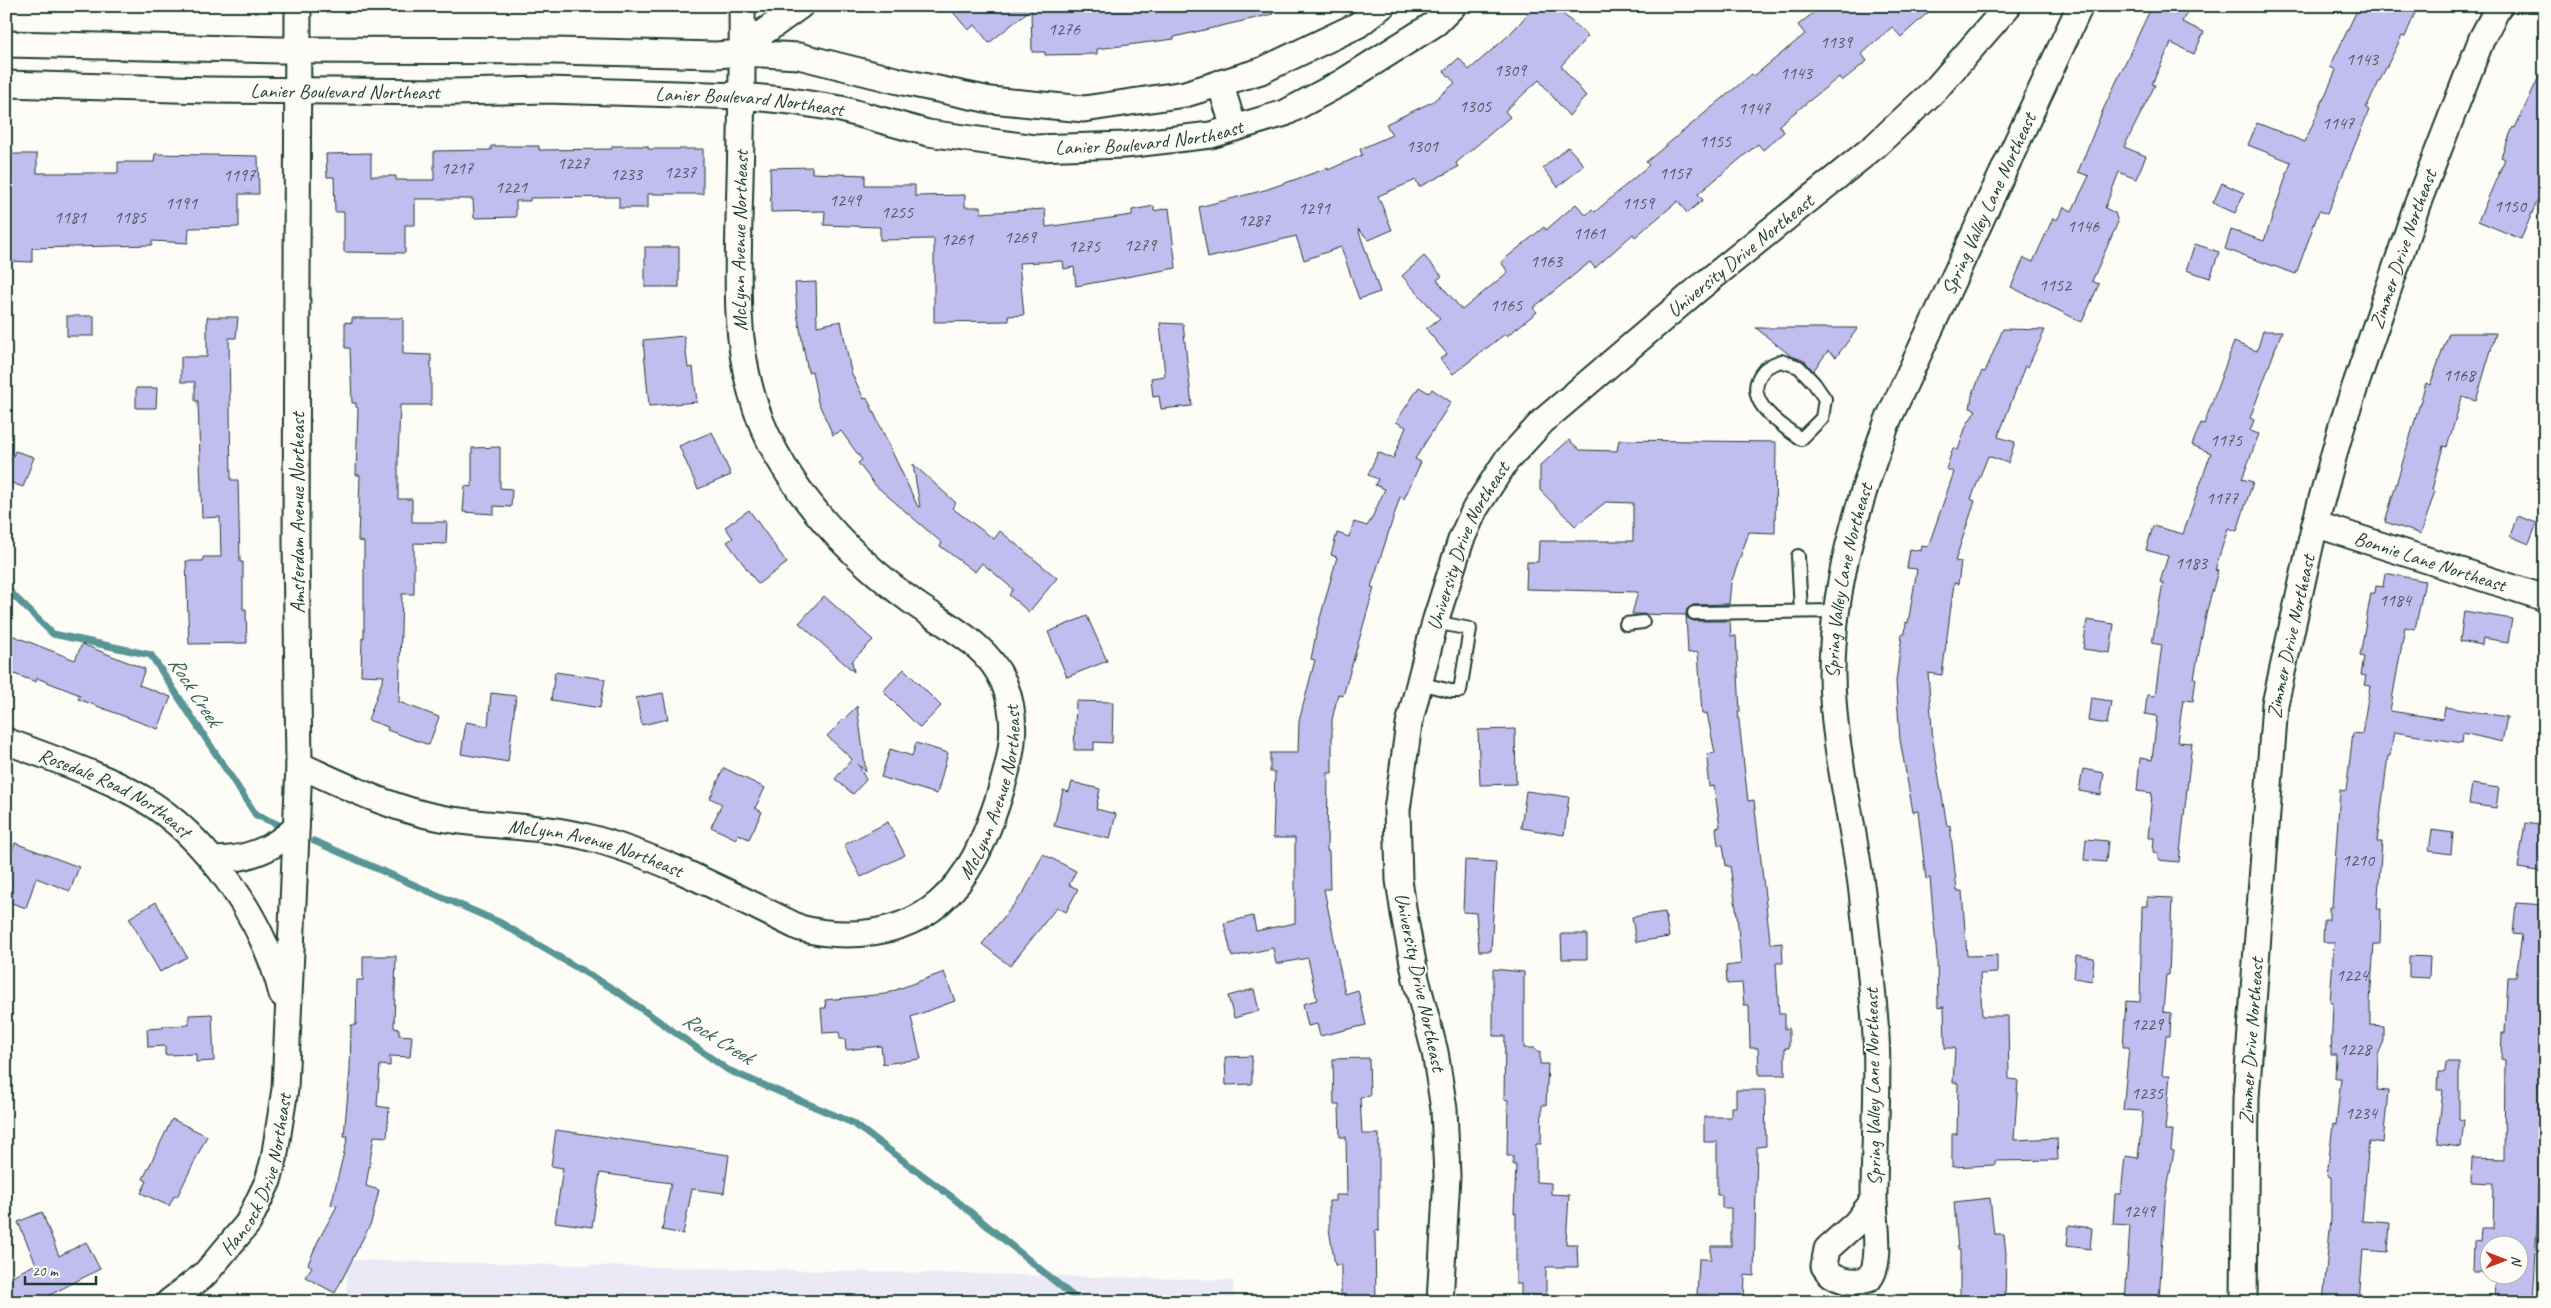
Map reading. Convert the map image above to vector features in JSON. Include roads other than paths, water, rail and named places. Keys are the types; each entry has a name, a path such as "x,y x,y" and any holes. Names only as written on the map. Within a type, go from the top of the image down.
{"street":[{"name":"Amsterdam Avenue Northeast","path":"287,1019 299,764 296,542 298,6"},
{"name":"McLynn Avenue Northeast","path":"299,764 365,793 421,813 460,820 549,830 618,846 800,928 820,933 854,934 875,932 912,920 932,909 952,892 967,871 981,847 1011,759 1014,735 1010,700 1004,681 983,653 957,630 915,604 885,580 820,516 783,464 759,416 751,392 738,316 743,50 742,6"},
{"path":"743,50 800,6"},
{"name":"Lanier Boulevard Northeast","path":"6,44 716,55 743,50 799,56 899,81 990,100 1084,109 1184,94 1261,71 1358,25 1382,6"},
{"name":"Lanier Boulevard Northeast","path":"6,84 298,91 452,92 547,90 742,96 791,100 841,109 928,133 1035,148 1125,145 1211,134 1285,113 1341,84 1436,23 1453,6"},
{"name":"University Drive Northeast","path":"1440,1302 1447,1176 1444,1110 1435,1052 1409,947 1398,880 1397,846 1400,779 1409,724 1435,622 1461,540 1475,509 1506,461 1524,440 1698,289 1881,140 1936,89 2008,6"},
{"name":"Spring Valley Lane Northeast","path":"1874,1200 1876,1037 1861,885 1836,739 1832,675 1836,611 1851,536 1866,478 1888,420 2080,6"},
{"name":"Zimmer Drive Northeast","path":"2244,1302 2246,1098 2275,704 2315,524 2342,426 2417,205 2482,38 2498,6"},
{"path":"841,109 854,69"},
{"path":"1220,83 1234,128"},
{"name":"Bonnie Lane Northeast","path":"2315,524 2545,598"},
{"name":"Rosedale Road Northeast","path":"6,741 142,798 181,827 213,860 266,944 277,976 287,1019"},
{"path":"213,860 242,858 259,853 286,837 296,828"},
{"name":"Hancock Drive Northeast","path":"169,1302 205,1274 230,1246 248,1223 268,1181 281,1124 287,1019"}],"lane":[{"path":"1781,361 1799,367 1814,383 1825,399 1822,418 1801,439 1773,420 1760,404 1757,385 1764,369 1781,361"},
{"path":"1798,556 1802,611"},
{"path":"1694,613 1836,611"},
{"path":"1419,683 1451,691 1460,691 1470,629 1435,622"},
{"path":"1626,624 1643,622"}],"waterway":[{"name":"Rock Creek","path":"6,588 53,634 151,655 256,815 277,824"},
{"name":"Rock Creek","path":"314,841 501,923 615,990 728,1070 853,1123 952,1197 1080,1302"}]}
